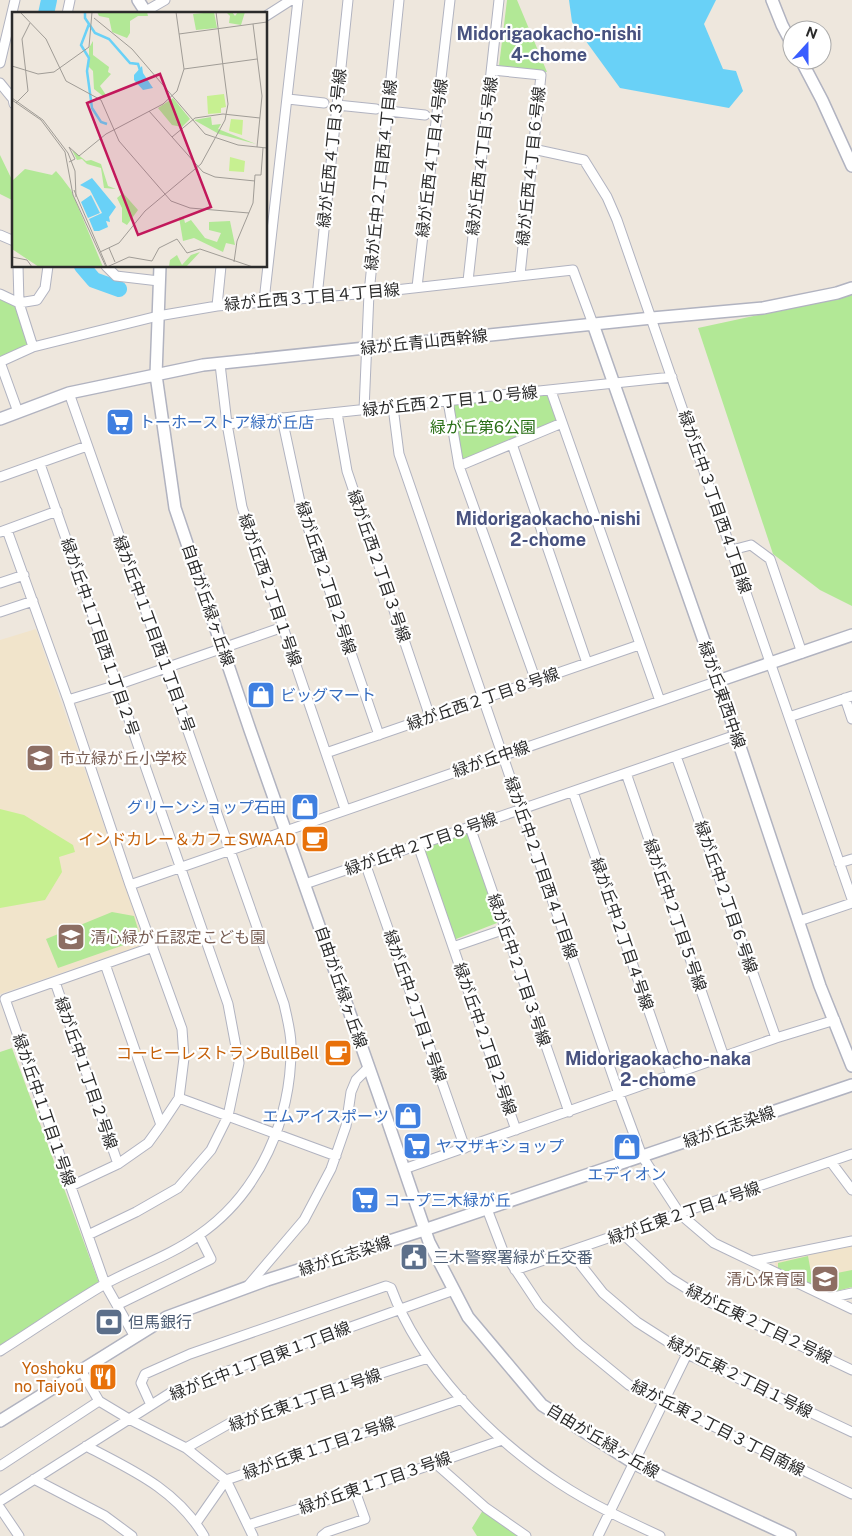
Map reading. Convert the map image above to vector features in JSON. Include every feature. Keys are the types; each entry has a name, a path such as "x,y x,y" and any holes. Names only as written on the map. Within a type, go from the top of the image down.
{"street":[{"path":"138,0 147,12 165,0"},
{"path":"268,15 291,0"},
{"path":"264,302 298,0"},
{"name":"緑が丘西４丁目３号線","path":"317,297 348,0"},
{"name":"緑が丘中２丁目西４丁目線","path":"364,410 369,293 399,0"},
{"name":"緑が丘西４丁目４号線","path":"418,287 450,0"},
{"name":"緑が丘西４丁目５号線","path":"468,281 500,0"},
{"path":"772,0 782,25"},
{"path":"0,63 12,16"},
{"name":"緑が丘西４丁目６号線","path":"492,70 540,76 520,275"},
{"path":"806,70 852,166"},
{"path":"0,83 12,98"},
{"path":"288,99 324,103"},
{"path":"337,105 376,109"},
{"path":"388,111 425,115"},
{"name":"緑が丘中３丁目西４丁目線","path":"533,149 584,160 607,197 617,220 852,899"},
{"path":"0,235 12,240"},
{"path":"18,268 19,303 33,347"},
{"path":"0,294 19,303 37,300 45,288 48,268"},
{"path":"108,268 116,276 159,281"},
{"name":"自由が丘緑ヶ丘線","path":"160,268 156,375 175,508 428,1242 468,1318 542,1405 633,1462 790,1536"},
{"path":"217,306 221,268"},
{"name":"緑が丘西３丁目４丁目線","path":"0,362 33,347 158,316 217,306 369,293 573,270 593,324"},
{"name":"緑が丘青山西幹線","path":"0,419 69,394 156,375 220,364 593,324 763,308 837,293 852,288"},
{"name":"緑が丘東西中線","path":"593,324 718,681 820,986 852,1066"},
{"path":"0,362 18,412"},
{"name":"緑が丘西２丁目１号線","path":"220,364 227,424 242,507 345,810"},
{"name":"緑が丘西２丁目１０号線","path":"227,424 672,377"},
{"path":"551,390 660,701"},
{"name":"緑が丘中１丁目西１丁目１号","path":"0,1352 105,1284 185,1245 228,1211 258,1174 277,1134 288,1084 291,1044 284,1004 69,394"},
{"path":"448,401 459,466 536,681"},
{"name":"緑が丘中２丁目西４丁目線","path":"394,407 399,454 482,699 642,1156 680,1214 714,1243 852,1310"},
{"name":"緑が丘西２丁目３号線","path":"337,413 347,471 430,717"},
{"name":"緑が丘西２丁目２号線","path":"282,418 301,507 379,735"},
{"path":"459,466 562,423"},
{"path":"512,444 587,663"},
{"path":"0,477 87,446"},
{"name":"緑が丘中１丁目西１丁目２号","path":"40,464 228,1004 239,1063 228,1116 211,1150 178,1188 136,1212 88,1235"},
{"path":"57,512 4,531 24,575 130,885 182,1028 184,1058 179,1098 148,1143 118,1164 70,1186"},
{"path":"732,550 751,545 770,559 802,653"},
{"path":"0,583 24,575"},
{"path":"0,612 33,602"},
{"path":"68,700 117,685 283,627"},
{"name":"緑が丘中線","path":"130,885 852,635"},
{"name":"緑が丘西２丁目８号線","path":"326,753 640,645"},
{"path":"789,717 848,697 852,719"},
{"name":"緑が丘中２丁目８号線","path":"305,884 736,735"},
{"name":"緑が丘中２丁目６号線","path":"676,756 776,1038"},
{"name":"緑が丘中２丁目５号線","path":"626,773 724,1057"},
{"name":"緑が丘中２丁目４号線","path":"573,792 671,1075"},
{"name":"緑が丘中２丁目３号線","path":"470,827 569,1112"},
{"name":"緑が丘中２丁目２号線","path":"418,845 516,1130"},
{"path":"840,863 852,859"},
{"name":"緑が丘中２丁目１号線","path":"365,863 465,1148"},
{"path":"799,922 852,903"},
{"name":"緑が丘中２丁目２号線","path":"453,947 505,929"},
{"name":"緑が丘中１丁目１号線","path":"134,1337 105,1284 2,1000 153,947"},
{"path":"105,964 161,1125"},
{"name":"緑が丘中１丁目２号線","path":"55,982 118,1164"},
{"path":"404,1169 776,1038 834,1020"},
{"path":"245,1289 304,1220 336,1156 346,1126 351,1092 356,1080 369,1067"},
{"name":"緑が丘志染線","path":"0,1422 167,1317 852,1085"},
{"path":"179,1098 336,1156"},
{"name":"緑が丘東２丁目４号線","path":"515,1270 852,1154"},
{"path":"831,1162 852,1190"},
{"name":"緑が丘東２丁目３丁目南線","path":"487,1209 502,1251 539,1305 579,1344 629,1385 852,1494"},
{"name":"緑が丘東２丁目２号線","path":"623,1234 670,1278 705,1300 852,1370"},
{"path":"117,1305 211,1259 200,1235"},
{"path":"753,1262 852,1241"},
{"name":"緑が丘東２丁目１号線","path":"570,1252 603,1293 637,1322 687,1354 852,1432"},
{"path":"151,1405 141,1384 145,1374 190,1354 386,1286 391,1288 399,1310 428,1358 462,1399 502,1440 558,1483 609,1512 660,1536"},
{"name":"緑が丘中１丁目東１丁目線","path":"0,1501 175,1390 454,1290"},
{"path":"829,1298 852,1293"},
{"path":"598,1536 687,1354"},
{"name":"緑が丘東１丁目１号線","path":"186,1448 232,1422 428,1358"},
{"path":"80,1370 100,1401 186,1448 226,1480 253,1536"},
{"name":"緑が丘東１丁目２号線","path":"196,1523 226,1480 462,1399"},
{"path":"0,1466 100,1401"},
{"name":"緑が丘東１丁目３号線","path":"248,1525 355,1491 502,1440"},
{"path":"86,1446 149,1480 178,1503 196,1523 204,1536"},
{"path":"435,1463 486,1508 526,1536"},
{"path":"34,1479 105,1516 132,1536"},
{"path":"322,1536 327,1532 365,1519 355,1491"},
{"path":"0,1508 19,1536"}],"shaded area":[{"name":"市立緑が丘小学校","path":"36,629 145,944 0,994 0,640"},
{"name":"清心保育園","path":"852,1245 852,1289 829,1294 776,1269 775,1262"}],"green space":[{"path":"507,0 517,0 547,72 499,66"},
{"path":"0,155 12,180 12,200 0,194"},
{"path":"0,294 19,303 33,347 0,362"},
{"path":"852,295 852,606 820,590 773,554 698,328"},
{"name":"緑が丘第6公園","path":"546,394 558,420 557,423 467,460 462,459 452,408 454,405"},
{"path":"0,809 24,815 73,845 75,852 59,857 62,872 45,900 0,908"},
{"path":"470,827 502,921 451,941 418,845"},
{"path":"112,912 134,916 141,939 58,968 46,939"},
{"path":"12,1048 99,1283 0,1346 0,1052"},
{"path":"808,1256 812,1278 852,1270 852,1287 829,1293 778,1268 778,1263"},
{"path":"483,1510 519,1536 477,1536 472,1528"}],"water":[{"path":"569,0 716,0 704,24 723,69 736,71 743,91 729,108 620,88 572,22"}],"waterway":[{"path":"46,12 49,0"},
{"path":"84,268 94,280 119,289"}],"place":[{"name":"トーホーストア緑が丘店","path":"120,422"},
{"name":"ビッグマート","path":"261,695"},
{"name":"市立緑が丘小学校","path":"40,758"},
{"name":"グリーンショップ石田","path":"305,807"},
{"name":"インドカレー＆カフェSWAAD","path":"315,839"},
{"name":"清心緑が丘認定こども園","path":"71,937"},
{"name":"コーヒーレストランBullBell","path":"338,1053"},
{"name":"エムアイスポーツ","path":"408,1116"},
{"name":"ヤマザキショップ","path":"417,1146"},
{"name":"エディオン","path":"627,1147"},
{"name":"コープ三木緑が丘","path":"365,1200"},
{"name":"三木警察署緑が丘交番","path":"414,1257"},
{"name":"清心保育園","path":"825,1279"},
{"name":"但馬銀行","path":"109,1322"},
{"name":"Yoshoku no Taiyou","path":"103,1377"}],"district":[{"name":"Midorigaokacho-nishi 4-chome","path":"549,43"},
{"name":"Midorigaokacho-nishi 2-chome","path":"548,528"},
{"name":"Midorigaokacho-naka 2-chome","path":"658,1068"}]}
